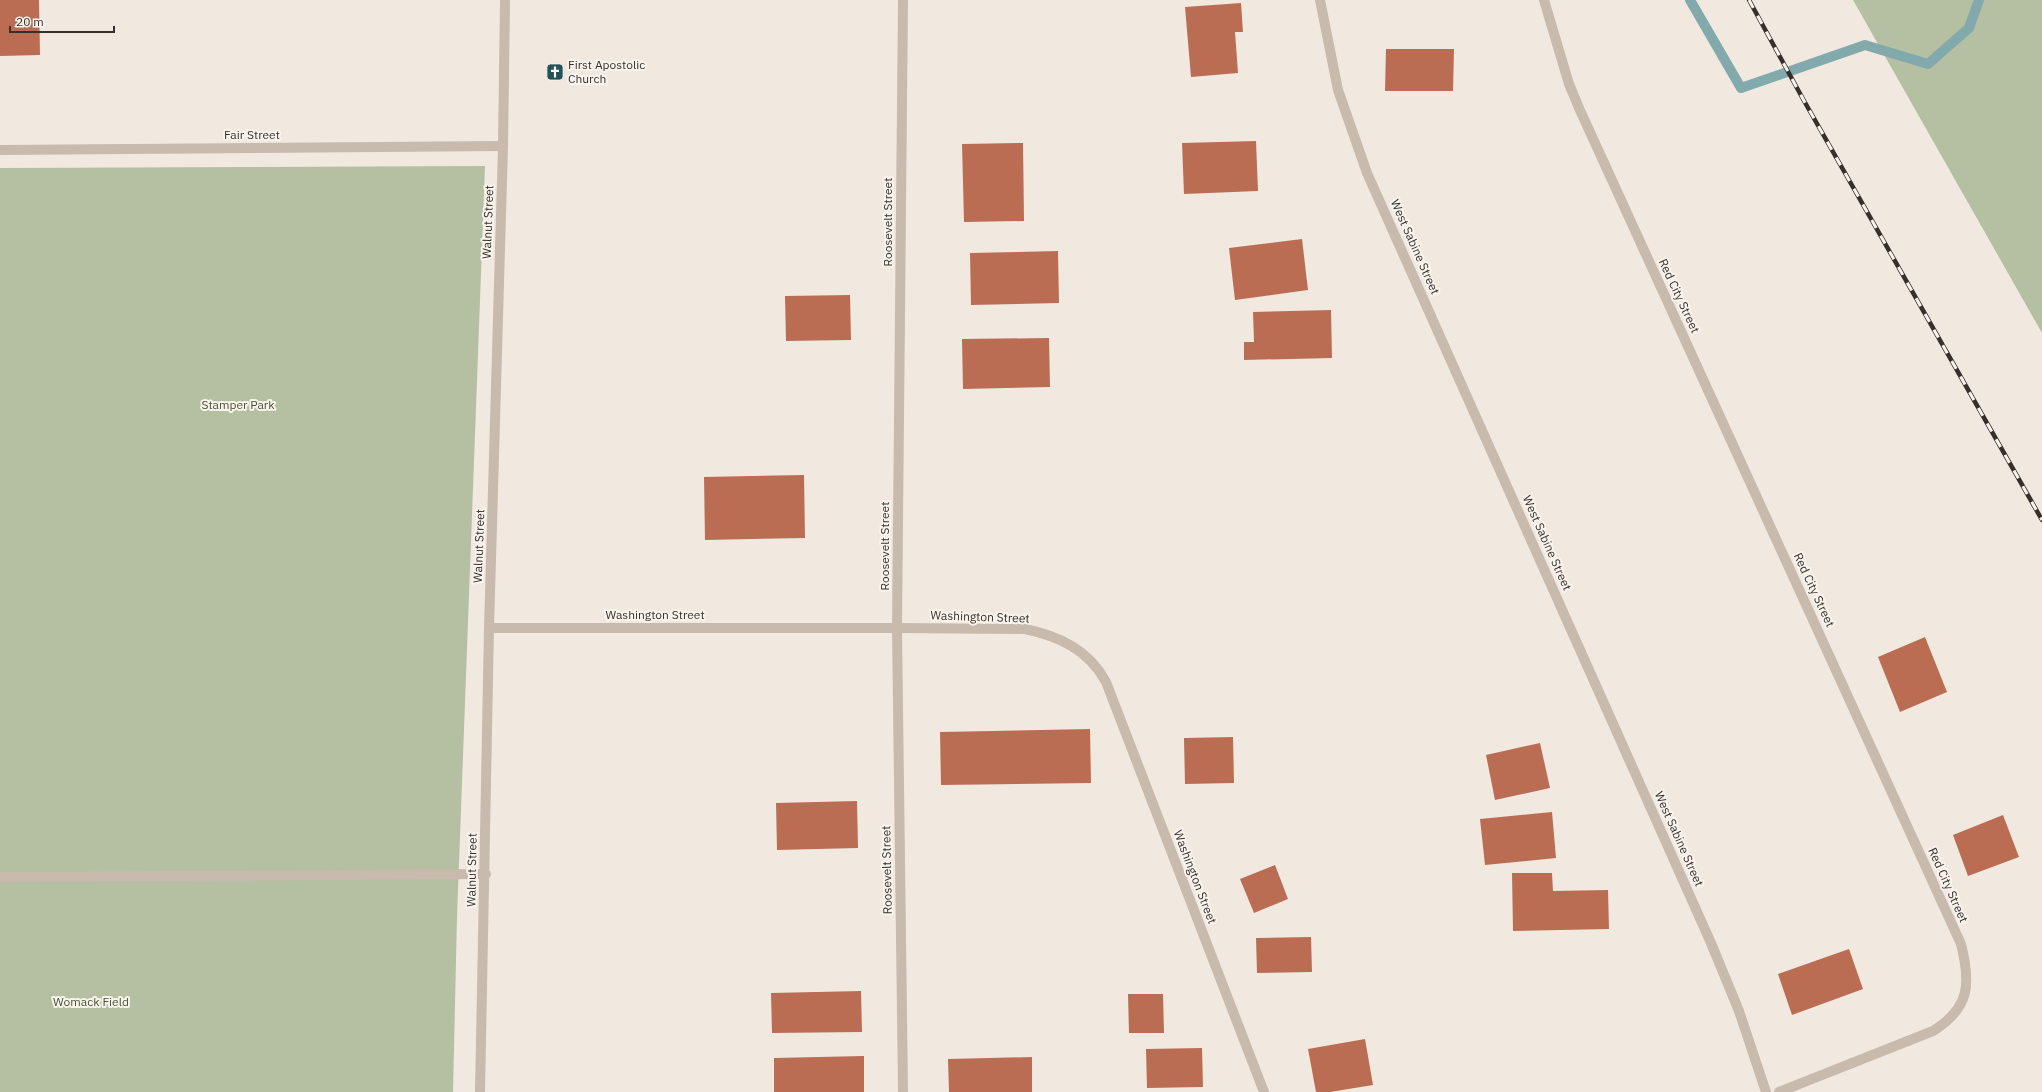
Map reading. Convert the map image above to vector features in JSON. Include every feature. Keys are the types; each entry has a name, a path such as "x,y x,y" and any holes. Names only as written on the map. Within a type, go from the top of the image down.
{"street":[{"name":"Walnut Street","path":"480,1092 486,874 489,628 503,146 505,0"},
{"name":"Roosevelt Street","path":"903,0 898,628 903,1092"},
{"name":"West Sabine Street","path":"1320,0 1338,90 1365,167 1711,943 1739,1011 1766,1092"},
{"name":"Red City Street","path":"1544,0 1579,108 1958,937 1966,964 1966,994 1960,1007 1943,1025 1933,1032 1779,1092"},
{"name":"Fair Street","path":"0,150 503,146"},
{"name":"Washington Street","path":"489,628 1025,629 1052,636 1072,645 1087,656 1100,672 1114,702 1264,1092"},
{"path":"0,877 486,874"}],"green space":[{"path":"1853,0 2042,0 2042,333"},
{"name":"Stamper Park","path":"485,166 457,917 453,1092 0,1092 0,168"}],"building":[{"path":"0,0 39,0 40,55 0,56"},
{"path":"1241,3 1243,32 1235,32 1238,73 1191,77 1185,7"},
{"path":"1386,49 1454,49 1453,91 1385,91"},
{"path":"1256,141 1258,191 1184,194 1182,143"},
{"path":"1023,143 1024,221 964,222 962,144"},
{"path":"1302,239 1308,290 1235,300 1229,248"},
{"path":"1058,251 1059,303 971,305 970,253"},
{"path":"850,295 851,340 786,341 785,296"},
{"path":"1331,310 1332,358 1244,360 1244,342 1254,342 1253,312"},
{"path":"1049,338 1050,387 963,389 962,339"},
{"path":"804,475 805,538 705,540 704,477"},
{"path":"1925,637 1947,692 1900,712 1878,657"},
{"path":"1090,729 1091,783 941,785 940,732"},
{"path":"1233,737 1234,783 1185,784 1184,738"},
{"path":"1540,743 1550,788 1495,800 1486,755"},
{"path":"857,801 858,848 777,850 776,803"},
{"path":"1552,812 1556,858 1485,865 1480,819"},
{"path":"2003,815 2019,857 1968,876 1953,835"},
{"path":"1275,865 1288,899 1254,913 1240,879"},
{"path":"1512,873 1552,873 1553,891 1608,890 1609,929 1513,931"},
{"path":"1311,937 1312,972 1257,973 1256,938"},
{"path":"1849,949 1863,989 1792,1015 1778,974"},
{"path":"861,991 862,1032 772,1033 771,993"},
{"path":"1128,994 1163,994 1164,1033 1129,1033"},
{"path":"1365,1039 1373,1085 1330,1092 1316,1092 1308,1049"},
{"path":"1202,1048 1203,1087 1147,1088 1146,1049"},
{"path":"864,1056 864,1092 774,1092 774,1058"},
{"path":"1032,1057 1032,1092 949,1092 948,1059"}],"waterway":[{"path":"1690,0 1741,88 1865,45 1928,64 1969,28 1979,0"}],"railway":[{"path":"1749,0 1803,99 2042,520"}],"place":[{"name":"First Apostolic Church","path":"555,72"}],"park label":[{"name":"Womack Field","path":"91,1002"}]}
